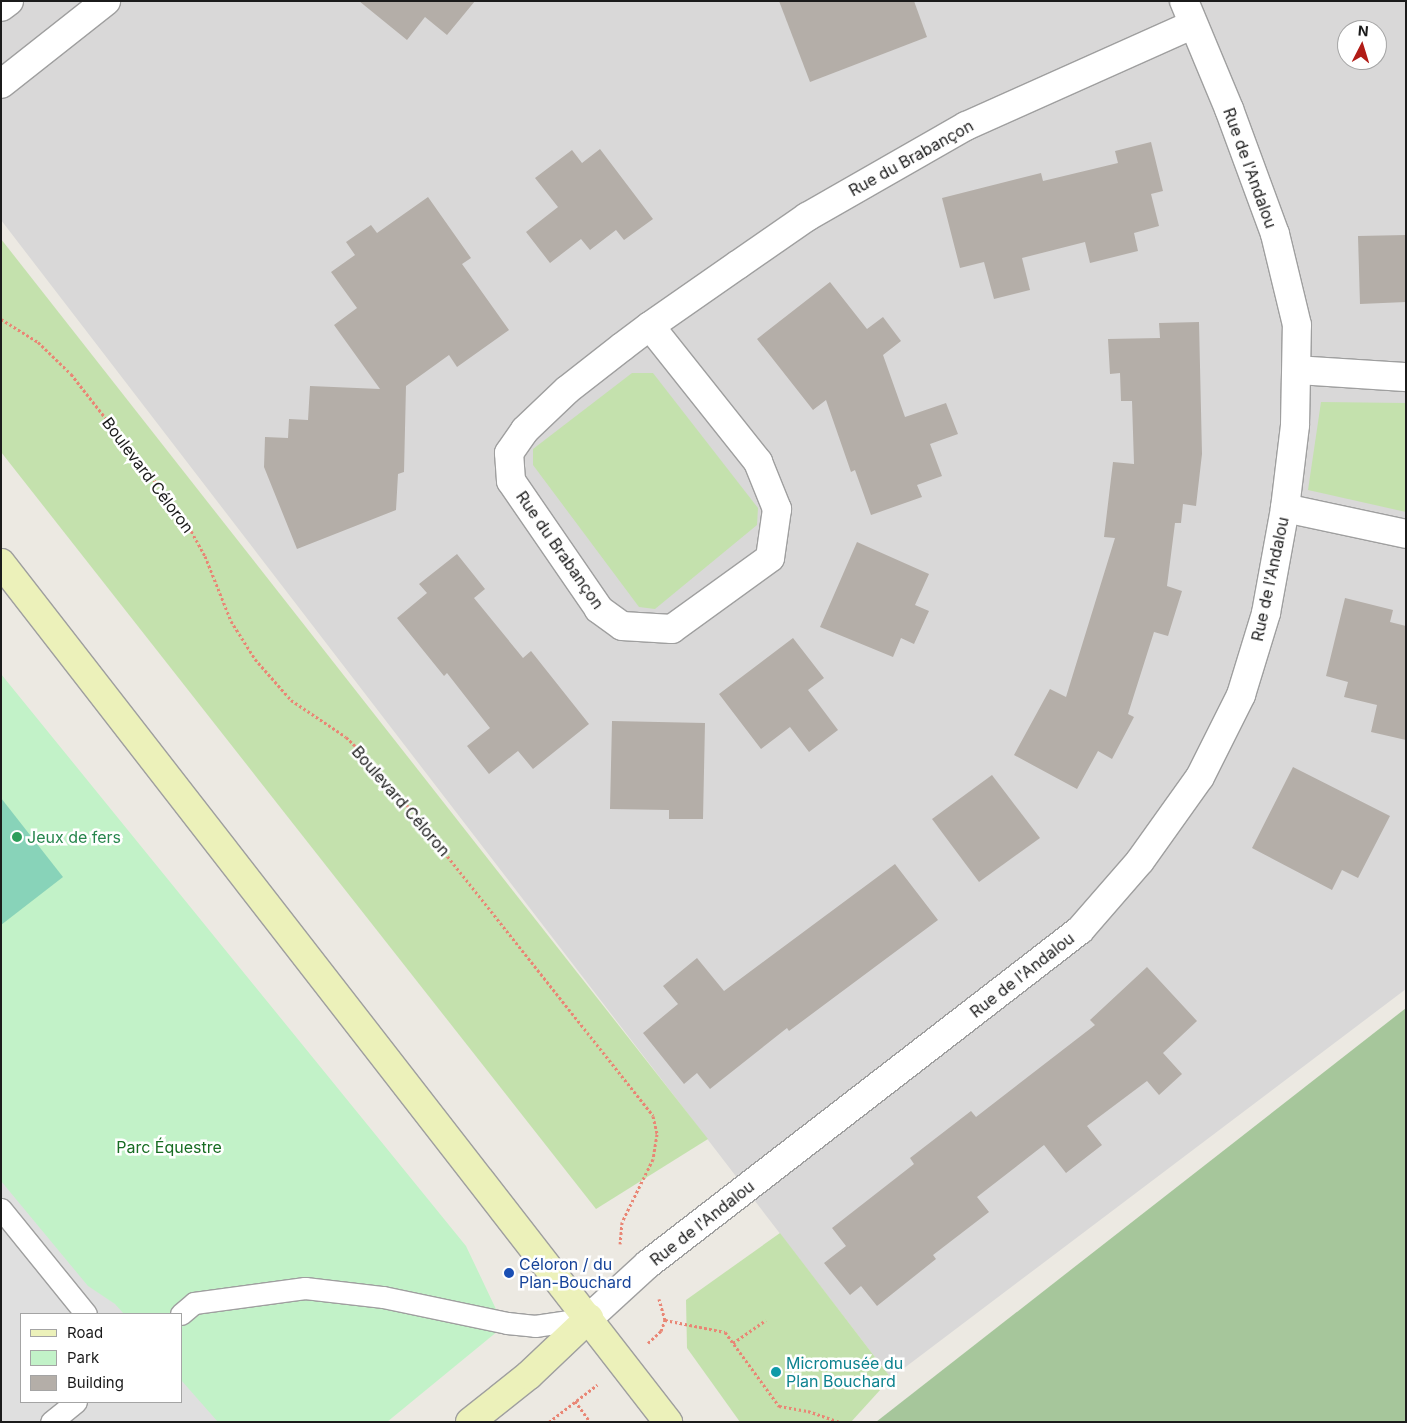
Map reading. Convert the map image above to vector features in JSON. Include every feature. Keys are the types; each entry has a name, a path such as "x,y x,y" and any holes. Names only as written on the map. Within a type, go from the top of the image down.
{"street":[{"path":"1,7 9,1"},
{"path":"1,84 106,1"},
{"name":"Rue du Brabançon","path":"650,326 758,462 777,509 770,558 672,629 622,626 600,609 511,481 509,453 525,430 567,390 650,326 807,217 958,131 1188,13"},
{"name":"Rue de l'Andalou","path":"589,1318 648,1264 1080,930 1134,868 1200,778 1241,695 1266,613 1285,508 1295,425 1297,325 1275,234 1228,109 1188,13"},
{"path":"1297,370 1406,377"},
{"name":"Rue de l'Andalou","path":"1285,508 1406,534"},
{"path":"1,563 668,1422"},
{"path":"470,1422 529,1375 589,1318"}],"lane":[{"path":"1,1209 85,1313"},
{"path":"182,1313 194,1303 305,1288 384,1298 507,1323 535,1326 589,1318"},
{"path":"51,1422 75,1403"}],"path":[{"name":"Boulevard Céloron","path":"1,319 49,350 72,374 184,518 205,556 231,621 255,660 292,700 346,738 376,766 652,1116 657,1134 656,1145 646,1176 622,1222 620,1231 622,1250"},
{"path":"652,1340 660,1332 665,1320 661,1303 656,1295"},
{"path":"665,1320 725,1332 779,1406 808,1411 840,1422"},
{"path":"733,1343 766,1320"},
{"path":"548,1422 589,1392"},
{"path":"575,1401 590,1422"}],"shaded area":[{"path":"1,1 1406,1 1406,989 891,1378 1,220"},
{"path":"1,1181 88,1286 115,1304 123,1313 20,1313 20,1403 182,1403 182,1381 218,1422 1,1422"}],"green space":[{"path":"1,239 708,1139 596,1209 1,452"},
{"path":"632,373 653,373 758,508 757,525 655,609 639,607 533,465 533,449"},
{"path":"1321,402 1406,403 1406,512 1308,490"},
{"name":"Parc Équestre","path":"1,674 466,1246 504,1326 387,1422 1,1422"},
{"name":"Jeux de fers","path":"1,798 63,877 1,925"},
{"path":"1406,1008 1406,1422 876,1422"},
{"path":"780,1233 891,1378 851,1422 740,1422 687,1348 686,1300"}],"building":[{"path":"359,1 475,1 447,35 425,17 407,40"},
{"path":"779,1 914,1 927,37 810,82"},
{"path":"1151,142 1163,191 1151,194 1159,226 1134,233 1138,251 1090,263 1085,242 1022,258 1030,290 994,299 984,262 960,268 942,198 1041,173 1043,181 1118,163 1115,151"},
{"path":"600,149 653,219 624,240 616,230 590,250 581,239 550,263 526,232 558,207 535,178 572,150 582,163"},
{"path":"428,197 471,258 462,264 509,330 457,367 449,355 406,386 404,472 398,474 396,510 297,549 264,467 265,437 288,438 289,419 308,420 310,386 380,389 334,325 357,308 331,272 355,255 346,242 371,225 377,233"},
{"path":"1406,235 1406,302 1360,304 1358,236"},
{"path":"830,282 867,329 883,317 901,341 883,355 905,417 946,403 958,434 930,444 942,476 917,485 922,497 871,515 855,470 851,472 826,400 813,410 757,339"},
{"path":"1199,322 1202,454 1196,506 1183,504 1181,523 1175,523 1167,586 1182,591 1168,636 1154,632 1128,714 1134,717 1112,759 1098,751 1077,789 1014,755 1050,689 1066,697 1115,538 1104,537 1113,462 1134,464 1132,401 1121,401 1120,373 1110,374 1108,339 1160,338 1159,323"},
{"path":"857,542 929,574 915,605 929,611 914,644 901,638 893,657 820,627"},
{"path":"457,554 485,589 474,598 523,658 531,651 589,724 533,769 518,751 489,774 467,746 490,728 447,673 444,676 397,618 427,593 419,584"},
{"path":"1345,598 1393,610 1390,622 1406,626 1406,740 1371,732 1377,705 1344,697 1348,682 1326,676"},
{"path":"793,638 824,678 808,690 838,730 809,752 790,727 761,749 719,694"},
{"path":"612,721 705,723 703,819 669,819 669,810 610,809"},
{"path":"1293,767 1390,816 1358,878 1342,870 1332,890 1252,848"},
{"path":"992,775 1040,838 979,882 932,819"},
{"path":"895,864 938,920 789,1031 787,1028 710,1089 697,1073 684,1084 643,1033 678,1004 663,986 697,958 724,991"},
{"path":"1147,967 1197,1021 1163,1053 1182,1074 1159,1095 1147,1081 1087,1126 1102,1145 1066,1173 1044,1145 977,1197 989,1212 933,1255 936,1259 877,1306 861,1286 850,1295 824,1263 846,1246 832,1228 914,1164 910,1158 971,1111 976,1117 1095,1025 1090,1020"}],"place":[{"name":"Jeux de fers","path":"17,837"},
{"name":"Céloron / du Plan-Bouchard","path":"509,1273"},
{"name":"Micromusée du Plan Bouchard","path":"776,1372"}]}
